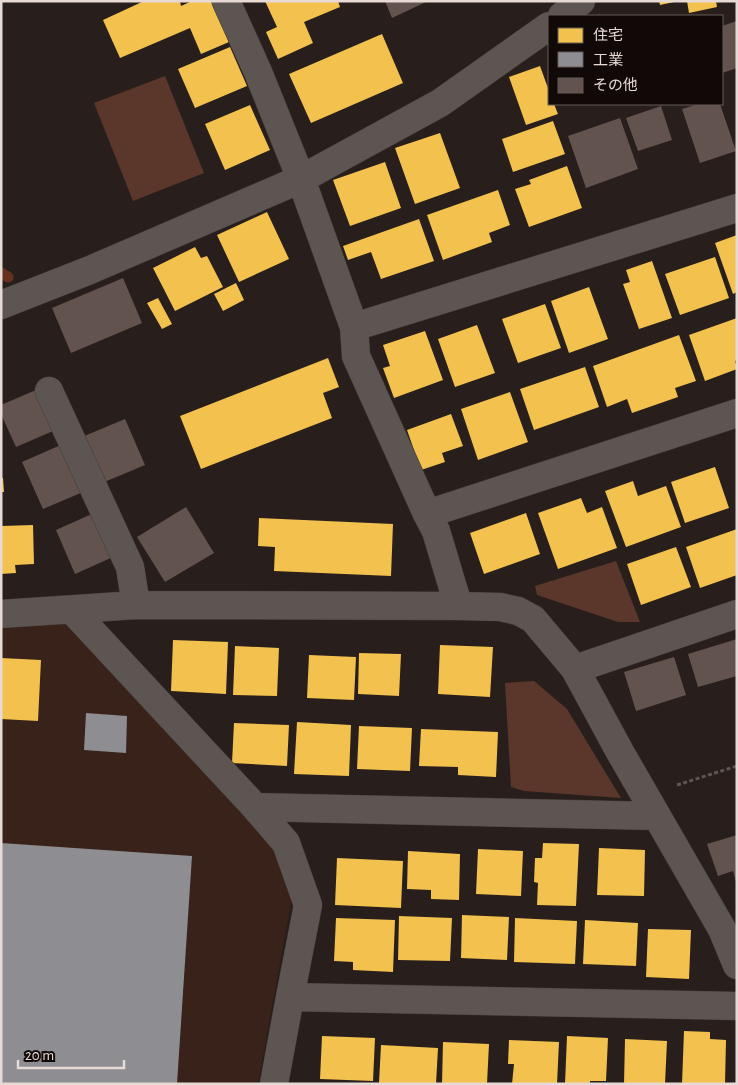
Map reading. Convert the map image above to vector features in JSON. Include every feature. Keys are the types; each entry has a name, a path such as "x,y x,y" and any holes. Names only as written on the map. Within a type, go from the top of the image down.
{"street":[{"path":"226,1 258,72 301,179 354,327 356,356 436,531 459,606"},
{"path":"563,15 581,1"},
{"path":"1,305 90,270 301,179 440,103 548,27"},
{"path":"354,327 737,208"},
{"path":"49,391 130,567 136,605"},
{"path":"427,514 737,413"},
{"path":"1,614 136,605 459,606 500,607 518,611 533,619 575,669 651,806 729,926 737,965"},
{"path":"72,610 255,807 286,843 308,905 274,1084"},
{"path":"575,669 737,614"},
{"path":"255,807 651,806"},
{"path":"290,997 737,1006"}],"path":[{"path":"651,806 737,766"}],"shaded area":[{"path":"165,76 204,173 133,201 94,103"},
{"path":"616,561 640,622 618,622 537,595 535,586"},
{"path":"77,623 280,856 293,891 258,1084 1,1084 1,629"},
{"path":"534,681 567,709 621,798 524,791 511,787 505,683"}],"building: 住宅":[{"path":"144,1 180,1 181,6 192,1 211,1 229,42 201,54 190,28 120,58 103,20"},
{"path":"265,1 338,1 340,7 304,22 313,43 278,59 266,32 277,27"},
{"path":"659,1 674,1 674,2 660,5"},
{"path":"687,1 716,1 717,7 689,13"},
{"path":"382,34 403,83 311,123 289,74"},
{"path":"230,47 247,86 195,108 178,69"},
{"path":"540,66 548,88 548,105 554,105 558,114 526,125 509,77"},
{"path":"250,105 270,150 225,170 205,124"},
{"path":"553,121 565,154 513,172 502,139"},
{"path":"440,133 460,188 415,204 395,148"},
{"path":"385,162 401,208 350,226 333,180"},
{"path":"567,166 582,208 529,227 515,189 531,184 529,180"},
{"path":"498,190 510,225 489,233 492,242 443,260 427,215"},
{"path":"267,212 289,259 239,282 217,235"},
{"path":"419,219 434,261 381,279 371,252 348,260 343,246"},
{"path":"737,235 737,292 733,294 715,243"},
{"path":"195,247 201,258 207,256 223,287 175,311 153,268"},
{"path":"715,257 729,298 680,315 665,274"},
{"path":"652,261 672,318 639,329 623,284 630,282 626,270"},
{"path":"236,283 244,300 223,311 214,294"},
{"path":"589,287 608,339 569,353 551,301"},
{"path":"158,298 172,324 162,329 147,303"},
{"path":"545,304 561,348 518,363 502,319"},
{"path":"737,318 737,360 735,361 737,369 705,381 689,335"},
{"path":"477,325 495,373 455,387 438,339"},
{"path":"425,331 443,380 394,398 383,368 390,366 383,345"},
{"path":"679,335 696,381 675,388 678,397 632,413 627,399 607,407 593,366"},
{"path":"328,358 339,387 323,393 332,418 201,469 180,416"},
{"path":"585,367 599,407 534,430 520,389"},
{"path":"510,392 528,442 478,460 461,409"},
{"path":"451,414 463,446 442,453 445,462 421,470 407,430"},
{"path":"715,467 729,508 685,523 671,482"},
{"path":"1,478 3,478 4,492 1,492"},
{"path":"633,481 638,496 666,486 681,527 626,547 605,491"},
{"path":"581,498 587,513 602,507 617,548 558,569 538,513"},
{"path":"526,513 540,554 484,574 470,533"},
{"path":"259,518 393,524 391,576 274,571 275,547 258,546"},
{"path":"33,525 34,564 15,565 16,573 1,574 1,526"},
{"path":"737,529 737,575 700,588 686,547"},
{"path":"676,547 691,587 641,605 627,564"},
{"path":"173,640 228,642 226,694 171,691"},
{"path":"440,645 493,647 490,697 438,694"},
{"path":"235,646 279,648 277,696 233,695"},
{"path":"359,653 401,654 399,696 358,694"},
{"path":"309,655 356,657 354,700 307,698"},
{"path":"1,658 41,660 38,721 1,719"},
{"path":"297,722 351,725 349,776 294,774"},
{"path":"234,723 289,725 287,766 232,763"},
{"path":"359,726 412,728 410,771 357,769"},
{"path":"421,729 498,732 496,777 458,775 458,767 419,766"},
{"path":"543,843 579,844 576,906 537,905 538,883 534,882 535,858 542,858"},
{"path":"599,848 645,850 644,896 597,895"},
{"path":"478,849 523,851 521,896 476,894"},
{"path":"408,851 460,854 459,900 431,899 431,890 407,889"},
{"path":"337,858 403,861 401,908 335,905"},
{"path":"462,915 509,917 507,960 461,958"},
{"path":"399,916 452,918 450,961 398,960"},
{"path":"336,918 395,920 393,972 353,970 353,962 334,961"},
{"path":"515,918 577,921 575,964 514,962"},
{"path":"585,920 638,923 636,966 583,964"},
{"path":"648,929 691,930 689,979 646,977"},
{"path":"684,1031 710,1032 710,1039 726,1040 725,1084 682,1084"},
{"path":"322,1036 375,1038 373,1081 320,1079"},
{"path":"567,1036 608,1038 606,1081 590,1081 590,1084 565,1084"},
{"path":"625,1039 667,1041 665,1084 624,1084"},
{"path":"509,1040 559,1042 557,1084 512,1084 514,1064 508,1064"},
{"path":"443,1042 489,1044 487,1084 442,1084"},
{"path":"381,1045 438,1048 436,1084 379,1083"}],"building: 工業":[{"path":"86,713 127,716 126,753 84,750"},
{"path":"1,843 192,856 177,1084 1,1084"}],"building: その他":[{"path":"385,1 428,1 392,18"},
{"path":"737,21 737,68 723,73 723,26"},
{"path":"695,105 720,105 736,151 700,163 682,109"},
{"path":"661,106 672,140 638,151 626,118"},
{"path":"620,118 638,169 586,188 568,136"},
{"path":"123,278 142,323 71,353 52,308"},
{"path":"36,390 53,431 16,447 1,414 1,405"},
{"path":"125,419 145,465 102,483 82,437"},
{"path":"63,444 83,492 43,509 22,462"},
{"path":"186,507 214,553 165,582 137,537"},
{"path":"94,513 113,557 75,574 56,530"},
{"path":"737,639 737,676 698,687 688,654"},
{"path":"674,657 686,695 636,711 624,672"},
{"path":"737,835 736,882 733,871 718,876 707,844"}],"waterway":[{"path":"1,273 8,277"}]}
